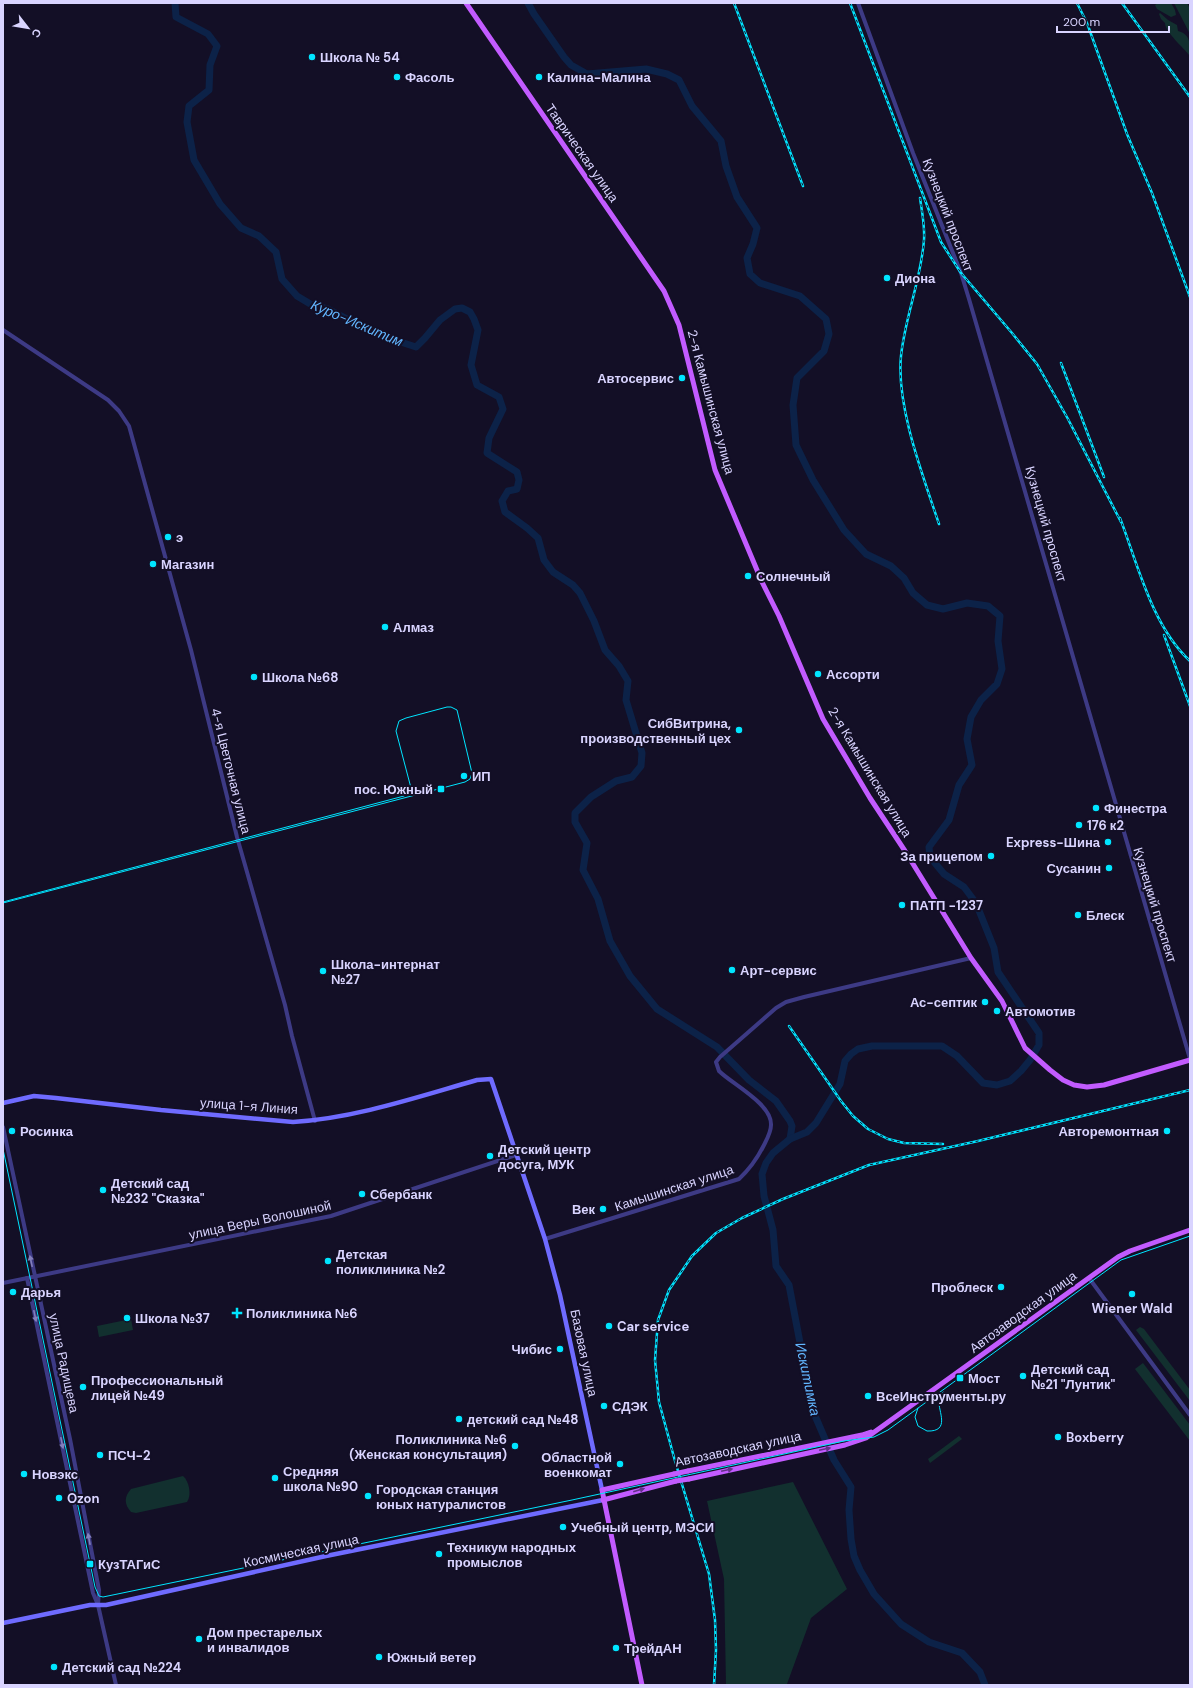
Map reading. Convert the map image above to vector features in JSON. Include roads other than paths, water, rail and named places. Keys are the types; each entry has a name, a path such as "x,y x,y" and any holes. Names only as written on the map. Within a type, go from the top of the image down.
{"main road":[{"name":"Таврическая улица","path":"466,3 664,291 677,318"},
{"name":"2-я Камышинская улица","path":"677,318 716,470 762,582 779,616 823,719 870,798 905,851 971,958 1002,1001 1025,1048 1063,1080 1074,1085 1087,1087 1104,1085 1190,1060"},
{"name":"улица 1-я Линия","path":"3,1103 34,1096 268,1120 293,1122 315,1121 350,1115 478,1080 490,1079"},
{"name":"Базовая улица","path":"490,1079 545,1239 568,1331 642,1685"},
{"name":"Автозаводская улица","path":"603,1500 676,1481 845,1445 866,1438 1118,1257 1130,1251 1190,1230"},
{"name":"Автозаводская улица","path":"602,1490 862,1435 878,1429"},
{"name":"Космическая улица","path":"3,1623 90,1605 106,1605 326,1556 603,1500"}],"street":[{"name":"Кузнецкий проспект","path":"858,3 913,153 961,273 1190,1060"},
{"name":"4-я Цветочная улица","path":"3,330 100,394 114,405 129,426 191,650 237,837 285,1005 315,1121"},
{"name":"Камышинская улица","path":"545,1239 739,1179 750,1169 768,1136 771,1120 762,1105 718,1071 716,1066 720,1057 776,1008 786,1002 971,958"},
{"name":"улица Радищева","path":"3,1127 70,1439 99,1590 98,1605"},
{"name":"улица Веры Волошиной","path":"3,1283 331,1216 516,1155"},
{"name":"улица Радищева","path":"27,1278 93,1593 98,1605 116,1685"},
{"path":"1090,1278 1190,1415"}],"waterway":[{"name":"Куро-Искитим","path":"175,3 176,17 208,34 217,46 210,65 209,90 189,106 187,122 194,160 220,204 241,228 259,236 276,252 282,279 297,296 312,305 328,309 376,334 416,347 440,320 455,309 462,308 470,312 474,319 478,330 471,365 477,385 499,397 503,409 489,438 487,453 517,472 519,480 517,489 508,491 502,501 505,512 538,538 544,560 553,572 573,585 580,593 594,621 605,650 619,666 628,681 626,700 642,753 641,766 632,777 616,781 591,797 575,813 575,822 587,843 583,870 598,899 610,941 630,976 657,1009 717,1047 749,1080 776,1101 792,1126 790,1139"},
{"name":"Искитимка","path":"528,3 564,57 571,65 587,74 646,69 667,74 679,80 692,106 721,141 726,166 737,197 757,228 753,244 747,258 750,274 760,283 800,296 826,319 829,334 824,351 797,378 793,405 796,445 813,480 844,530 866,554 891,566 904,578 913,593 927,605 943,609 967,603 988,606 1000,616 998,641 1002,669 997,684 981,700 971,717 967,739 972,765 959,785 949,820 929,847 930,857 944,874 964,887 976,903 994,948 998,972 1039,1033 1039,1045 1021,1071 1010,1081 997,1085 983,1083 957,1056 942,1046 872,1046 858,1049 845,1061 840,1084 816,1123 807,1132 790,1139 773,1153 766,1163 762,1174 764,1196 773,1230 776,1266 789,1285 813,1411 834,1460 851,1487 849,1510 851,1539 854,1556 860,1570 874,1594 901,1624 929,1642 962,1653 980,1672 985,1685"}],"tram line":[{"path":"3,902 404,796 410,792 411,788 396,731 399,721 447,707 457,710 472,773 470,779 465,782 3,903"},
{"path":"3,1149 95,1587 99,1596 103,1597 572,1500 844,1441 874,1437 888,1430 1121,1260 1190,1236"},
{"path":"918,1408 915,1417 918,1426 927,1431 939,1428 942,1420 939,1400 943,1392"}],"railway":[{"path":"734,3 803,186"},
{"path":"850,3 941,242 961,273 1037,364 1068,419 1121,522"},
{"path":"1077,3 1087,23 1127,134 1152,193 1190,297"},
{"path":"1122,3 1190,97"},
{"path":"920,198 924,224 924,240 920,270 903,341 901,376 903,397 912,441 939,524"},
{"path":"1061,363 1104,477"},
{"path":"1120,518 1140,575 1156,613 1177,647 1190,661"},
{"path":"1164,635 1190,706"},
{"path":"789,1026 841,1101 853,1116 868,1129 888,1139 904,1143 943,1144"},
{"path":"714,1685 716,1650 715,1620 709,1574 659,1402 655,1360 658,1320 669,1290 692,1256 716,1233 742,1218 783,1199 869,1165 978,1141 1190,1090"}],"place":[{"name":"Школа № 54","path":"312,57"},
{"name":"Фасоль","path":"397,77"},
{"name":"Калина-Малина","path":"539,77"},
{"name":"Диона","path":"887,278"},
{"name":"Автосервис","path":"682,378"},
{"name":"э","path":"168,537"},
{"name":"Магазин","path":"153,564"},
{"name":"Солнечный","path":"748,576"},
{"name":"Алмаз","path":"385,627"},
{"name":"Ассорти","path":"818,674"},
{"name":"Школа №68","path":"254,677"},
{"name":"СибВитрина, производственный цех","path":"739,730"},
{"name":"ИП","path":"464,776"},
{"name":"пос. Южный","path":"441,789"},
{"name":"Финестра","path":"1096,808"},
{"name":"176 к2","path":"1079,825"},
{"name":"Express-Шина","path":"1108,842"},
{"name":"За прицепом","path":"991,856"},
{"name":"Сусанин","path":"1109,868"},
{"name":"ПАТП -1237","path":"902,905"},
{"name":"Блеск","path":"1078,915"},
{"name":"Арт-сервис","path":"732,970"},
{"name":"Школа-интернат №27","path":"323,971"},
{"name":"Ас-септик","path":"985,1002"},
{"name":"Автомотив","path":"997,1011"},
{"name":"Росинка","path":"12,1131"},
{"name":"Авторемонтная","path":"1167,1131"},
{"name":"Детский центр досуга, МУК","path":"490,1156"},
{"name":"Детский сад №232 \"Сказка\"","path":"103,1190"},
{"name":"Сбербанк","path":"362,1194"},
{"name":"Век","path":"603,1209"},
{"name":"Детская поликлиника №2","path":"328,1261"},
{"name":"Проблеск","path":"1001,1287"},
{"name":"Дарья","path":"13,1292"},
{"name":"Wiener Wald","path":"1132,1294"},
{"name":"Поликлиника №6","path":"237,1313"},
{"name":"Школа №37","path":"127,1318"},
{"name":"Car service","path":"609,1326"},
{"name":"Чибис","path":"560,1349"},
{"name":"Детский сад №21 \"Лунтик\"","path":"1023,1376"},
{"name":"Мост","path":"960,1378"},
{"name":"Профессиональный лицей №49","path":"83,1387"},
{"name":"ВсеИнструменты.ру","path":"868,1396"},
{"name":"СДЭК","path":"604,1406"},
{"name":"детский сад №48","path":"459,1419"},
{"name":"Boxberry","path":"1058,1437"},
{"name":"Поликлиника №6 (Женская консультация)","path":"515,1446"},
{"name":"ПСЧ-2","path":"100,1455"},
{"name":"Областной военкомат","path":"620,1464"},
{"name":"Новэкс","path":"24,1474"},
{"name":"Средняя школа №90","path":"275,1478"},
{"name":"Городская станция юных натуралистов","path":"368,1496"},
{"name":"Ozon","path":"59,1498"},
{"name":"Учебный центр, МЭСИ","path":"563,1527"},
{"name":"Техникум народных промыслов","path":"439,1554"},
{"name":"КузТАГиС","path":"90,1564"},
{"name":"Дом престарелых и инвалидов","path":"199,1639"},
{"name":"ТрейдАН","path":"616,1648"},
{"name":"Южный ветер","path":"379,1657"},
{"name":"Детский сад №224","path":"54,1667"}]}
